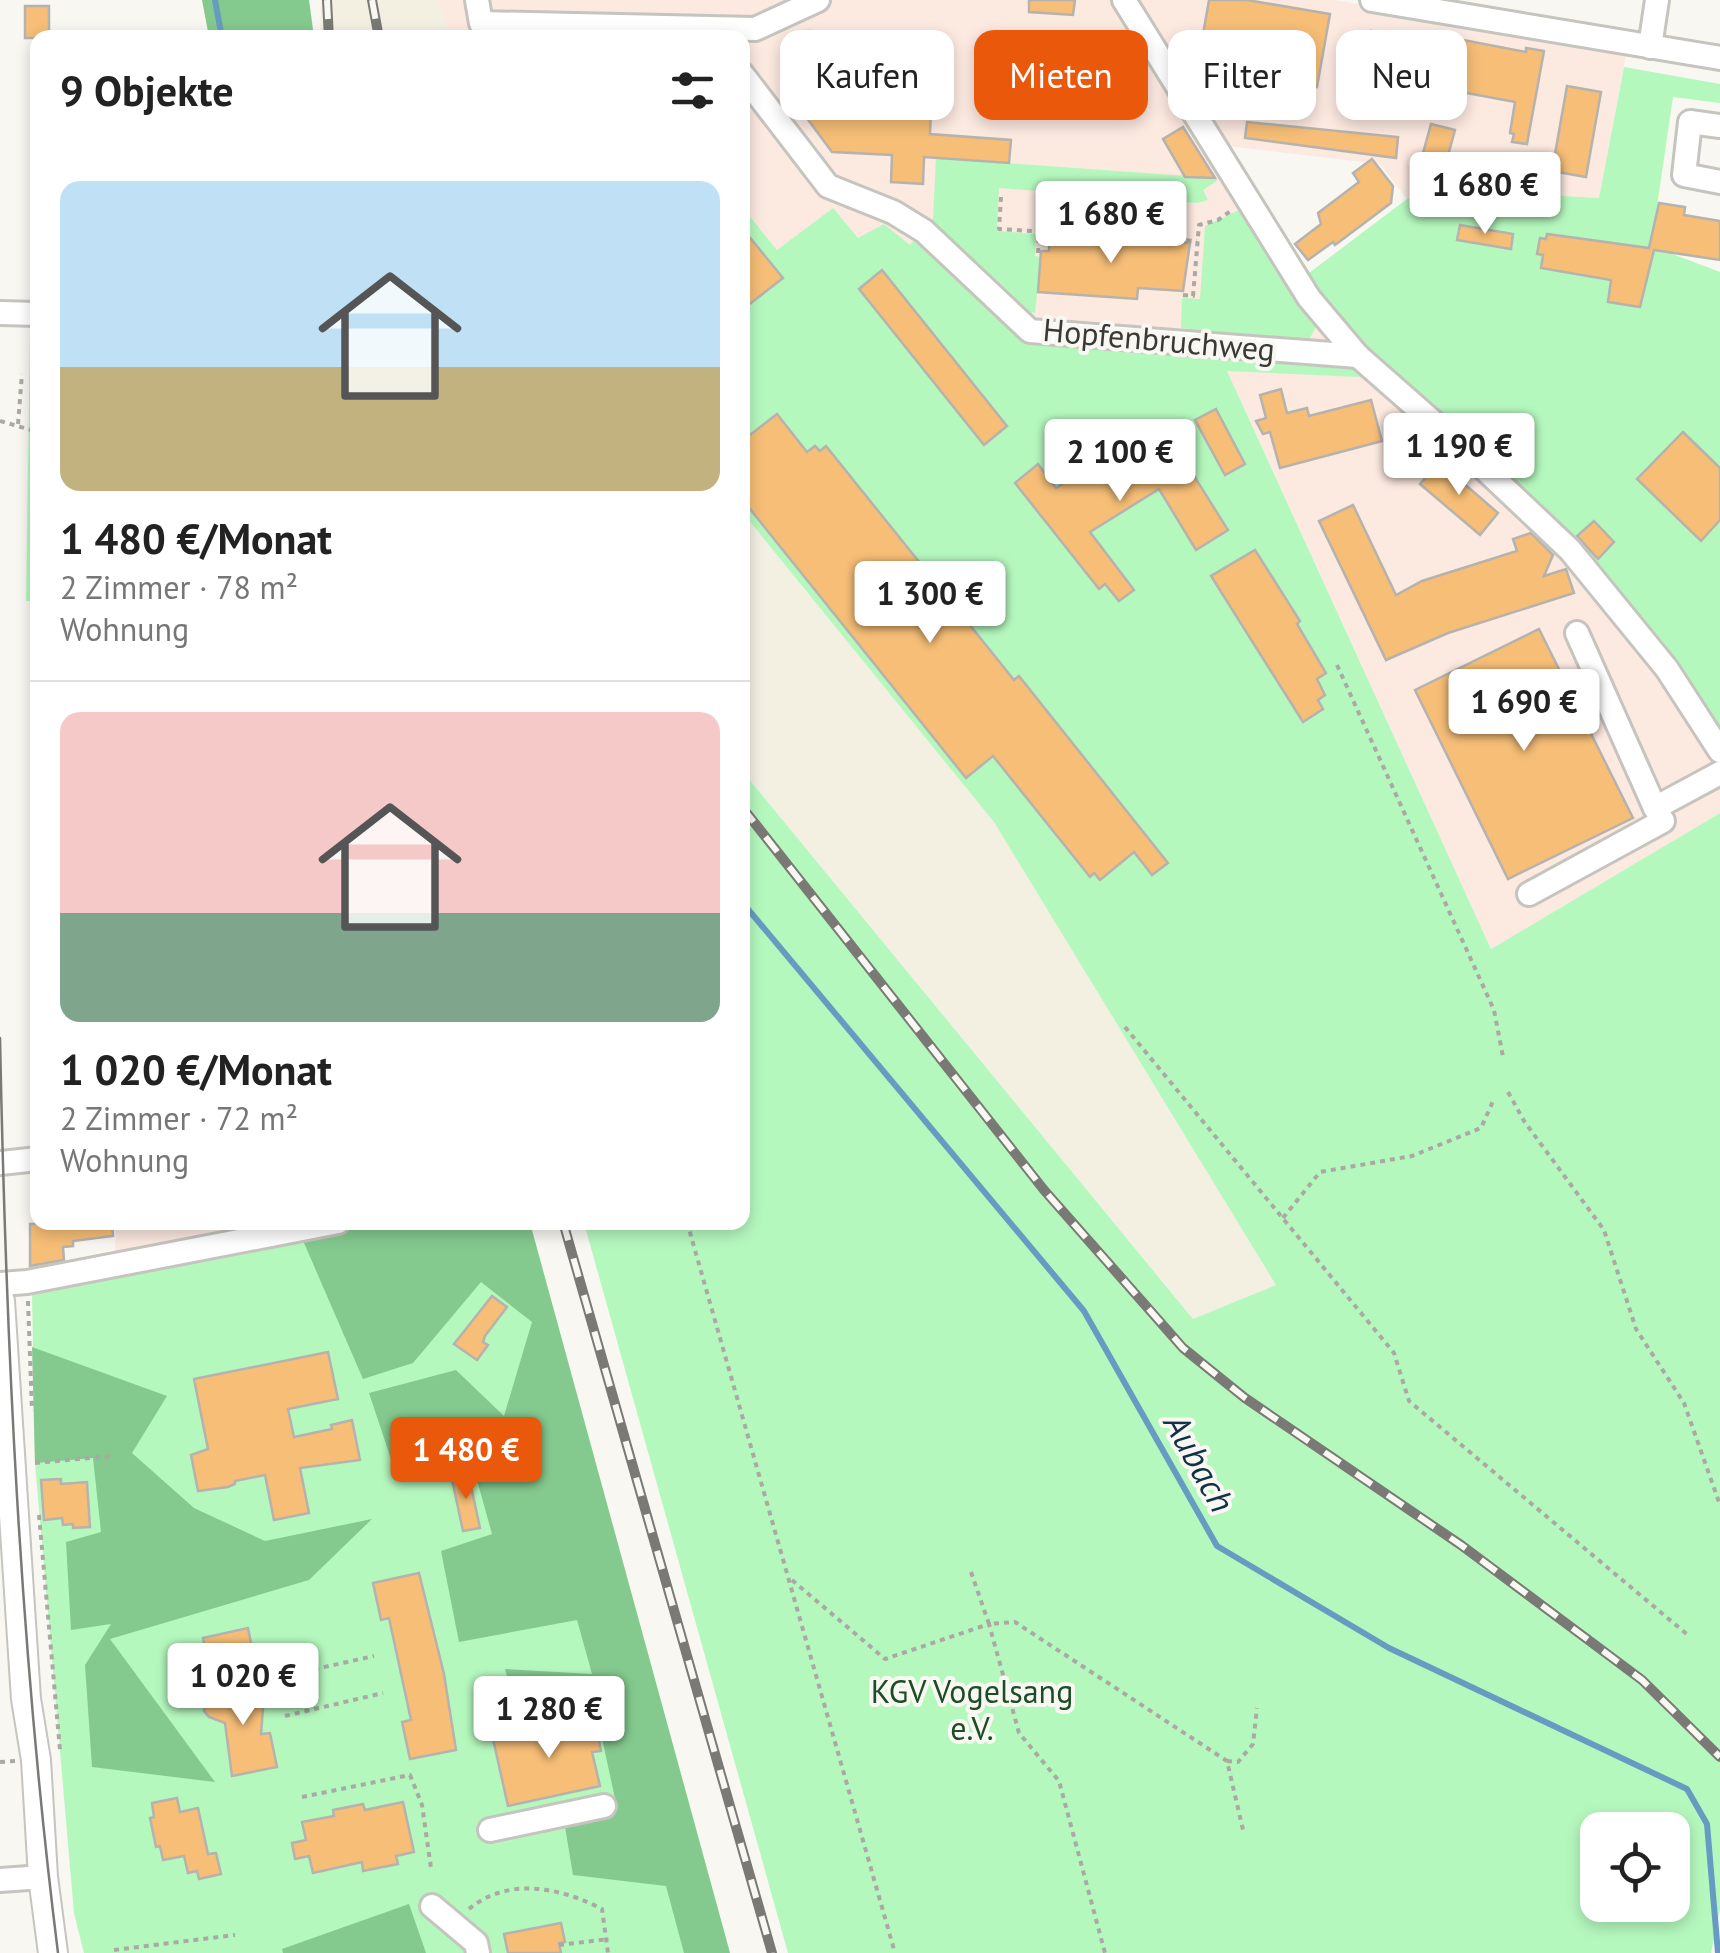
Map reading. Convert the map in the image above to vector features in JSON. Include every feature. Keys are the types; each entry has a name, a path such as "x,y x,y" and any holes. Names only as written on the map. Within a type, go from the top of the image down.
{"main road":[{"path":"0,1301 15,1468 26,1699 36,1760 43,1877 53,1953"}],"street":[{"path":"746,30 818,0"},
{"name":"Hopfenbruchweg","path":"1124,0 1309,298 1358,356 1570,550 1667,670 1720,751"},
{"path":"1372,0 1720,58"},
{"path":"1650,47 1657,0"},
{"path":"479,12 670,30"},
{"name":"Hopfenbruchweg","path":"750,84 828,186 893,212 924,230 1030,331 1358,356"},
{"path":"1720,126 1690,122 1684,175 1720,182"},
{"path":"0,313 30,314"},
{"path":"1529,894 1662,821 1577,633"},
{"path":"1656,808 1720,773"},
{"path":"0,1163 30,1160"},
{"path":"0,1284 297,1230"},
{"path":"490,1830 604,1806"},
{"path":"0,1880 43,1877"},
{"path":"432,1906 476,1943 478,1953"}],"path":[{"path":"1001,197 999,229 1197,241"},
{"path":"1183,295 1193,296 1199,224 1218,220 1240,205"},
{"path":"1047,230 1049,248"},
{"path":"1038,253 1039,232"},
{"path":"18,424 22,374"},
{"path":"0,421 30,431"},
{"path":"1337,664 1494,1010 1502,1057"},
{"path":"1125,1027 1394,1353 1410,1400 1689,1636"},
{"path":"1508,1092 1524,1121 1604,1230 1636,1329 1684,1403 1720,1505"},
{"path":"1283,1218 1320,1172 1412,1156 1480,1128 1494,1098"},
{"path":"689,1230 895,1953"},
{"path":"27,1282 33,1427"},
{"path":"15,1468 112,1456"},
{"path":"38,1502 60,1760"},
{"path":"971,1572 1019,1733 1059,1781 1105,1953"},
{"path":"789,1578 885,1659 989,1624 1016,1622 1227,1762 1238,1762 1253,1744 1256,1708"},
{"path":"276,1678 374,1656"},
{"path":"285,1716 383,1693"},
{"path":"1227,1762 1244,1834"},
{"path":"302,1797 410,1775 422,1805 430,1868"},
{"path":"456,1924 472,1906 494,1894 530,1888 571,1893 602,1909 608,1953"},
{"path":"114,1950 147,1950 176,1942 235,1935"},
{"path":"560,1946 609,1939"},
{"path":"176,1942 177,1953"}],"shaded area":[{"path":"321,0 437,0 449,30 320,30"},
{"path":"437,0 1335,0 1627,49 1599,198 1444,189 1407,199 1380,164 1203,143 1299,302 1346,362 1569,560 1664,678 1720,763 1720,813 1491,949 1227,370 750,372 750,30 449,30"},
{"path":"1006,352 1227,370 1491,949 1720,1412 1194,1320 750,781 750,371"},
{"path":"116,1230 262,1230 115,1259"}],"green space":[{"path":"202,0 309,0 313,30 208,30"},
{"path":"1624,67 1720,84 1720,103 1673,97 1654,227 1670,231 1667,252 1720,272 1720,733 1675,662 1561,524 1368,350 1323,297 1309,273 1407,199 1444,189 1599,198"},
{"path":"936,158 1217,181 1203,190 1208,200 1197,203 999,188 997,231 1036,234 1035,256 1041,257 1035,313 978,272 929,224 933,218"},
{"name":"KGV Vogelsang e.V.","path":"833,208 858,238 884,224 910,245 918,236 1021,336 1343,360 1360,377 1227,371 1491,949 1720,813 1720,1909 1711,1953 788,1953 586,1230 750,1230 750,781 1193,1319 1276,1285 994,822 750,522 750,217 777,250"},
{"path":"1239,210 1316,327 1310,338 1190,338 1190,329 1181,328 1182,298 1200,299 1205,226"},
{"path":"30,335 30,601 26,601"},
{"path":"331,1230 532,1230 730,1953 684,1953 666,1886 573,1875 565,1827 617,1808 597,1715 516,1709 505,1669 592,1674 577,1620 459,1642 441,1551 492,1534 472,1462 397,1477 369,1393 456,1370 504,1416 532,1322 481,1282 413,1363 363,1379 301,1236"},
{"path":"334,1230 532,1230 730,1953 84,1953 74,1913 35,1463 32,1293"},
{"path":"32,1347 167,1396 132,1453 194,1508 265,1541 372,1519 309,1580 110,1639 215,1782 92,1767 85,1665 111,1624 71,1630 66,1542 101,1532 93,1458 35,1463"},
{"path":"409,1904 426,1953 283,1953 282,1949"}],"building":[{"path":"1029,0 1075,0 1073,15 1029,12"},
{"path":"1209,0 1247,0 1330,14 1317,87 1316,30 1204,30"},
{"path":"25,6 49,6 49,30 30,30 30,38 25,38"},
{"path":"1467,41 1526,52 1526,48 1544,51 1527,144 1512,142 1515,102 1467,93"},
{"path":"1567,86 1601,92 1586,177 1552,171"},
{"path":"808,120 931,120 930,134 1011,140 1009,163 924,157 923,184 891,182 892,155 832,152"},
{"path":"1247,122 1398,137 1396,158 1245,138"},
{"path":"1431,124 1455,130 1447,159 1423,153"},
{"path":"1183,127 1215,178 1185,177 1163,139"},
{"path":"1372,159 1393,186 1391,203 1308,260 1295,244 1321,224 1318,213 1359,182 1353,173"},
{"path":"1659,203 1685,207 1684,215 1720,221 1720,260 1654,250 1640,307 1608,302 1611,280 1541,268 1543,255 1537,254 1540,238 1546,239 1547,234 1649,248"},
{"path":"1460,225 1513,234 1511,249 1457,240"},
{"path":"1050,233 1190,243 1183,291 1138,288 1137,299 1038,292 1041,251 1049,251"},
{"path":"750,238 783,278 750,304"},
{"path":"882,270 1007,426 984,445 859,289"},
{"path":"1281,389 1287,413 1307,408 1309,416 1371,400 1382,441 1280,468 1270,432 1263,434 1256,421 1266,418 1260,395"},
{"path":"1216,409 1245,464 1225,475 1195,420"},
{"path":"777,414 807,452 815,446 820,451 826,446 1014,680 1019,676 1168,863 1152,875 1134,852 1100,880 1094,873 1090,877 993,756 966,778 750,509 750,435"},
{"path":"1683,432 1720,468 1720,520 1701,541 1637,479"},
{"path":"1167,433 1228,530 1196,550 1159,489 1090,532 1134,590 1119,601 1105,584 1099,589 1015,483 1038,464 1056,488 1113,452 1120,463"},
{"path":"1439,462 1498,513 1480,535 1420,484"},
{"path":"1353,505 1396,595 1422,581 1517,551 1513,539 1531,533 1553,555 1544,576 1566,569 1574,593 1448,633 1386,660 1319,521"},
{"path":"1594,521 1614,542 1598,559 1577,536"},
{"path":"1255,550 1300,621 1297,624 1326,673 1317,679 1325,695 1318,700 1323,709 1303,722 1211,576"},
{"path":"1539,629 1633,818 1508,879 1415,690"},
{"path":"30,1230 113,1230 113,1236 73,1241 73,1246 63,1247 64,1260 30,1266"},
{"path":"492,1296 507,1307 485,1336 483,1342 488,1345 477,1360 454,1344"},
{"path":"328,1352 338,1399 288,1409 294,1437 332,1429 331,1425 352,1420 360,1460 300,1468 309,1513 274,1520 265,1475 235,1481 228,1487 198,1491 191,1455 208,1449 194,1379"},
{"path":"468,1472 480,1528 463,1531 451,1475"},
{"path":"61,1479 61,1484 87,1482 90,1527 63,1525 62,1518 44,1520 41,1480"},
{"path":"419,1573 444,1674 456,1750 410,1759 402,1722 411,1720 389,1618 381,1620 373,1583"},
{"path":"248,1628 255,1663 214,1672 203,1638"},
{"path":"224,1685 258,1688 264,1696 261,1734 270,1733 277,1767 232,1776 225,1723 204,1711 205,1701"},
{"path":"594,1717 601,1751 592,1752 600,1786 508,1806 493,1739"},
{"path":"177,1798 180,1812 198,1808 208,1854 216,1853 221,1874 199,1879 197,1871 188,1873 184,1856 163,1860 150,1818 154,1817 152,1803"},
{"path":"403,1802 414,1852 396,1856 398,1864 363,1871 362,1862 313,1873 309,1856 295,1859 292,1843 306,1840 302,1822 334,1816 333,1810 363,1804 365,1810"},
{"path":"561,1923 565,1942 559,1943 561,1953 508,1953 504,1934"}],"waterway":[{"name":"Aubach","path":"215,0 221,30"},
{"name":"Aubach","path":"750,912 1084,1311 1217,1546 1389,1648 1687,1789 1707,1824 1718,1953"}],"tram line":[{"path":"0,1038 17,1496 34,1725 58,1953"}],"railway":[{"path":"327,0 329,30"},
{"path":"372,0 378,30"},
{"path":"750,817 1044,1190 1183,1348 1245,1398 1461,1545 1642,1680 1720,1757"},
{"path":"565,1230 772,1953"}]}
